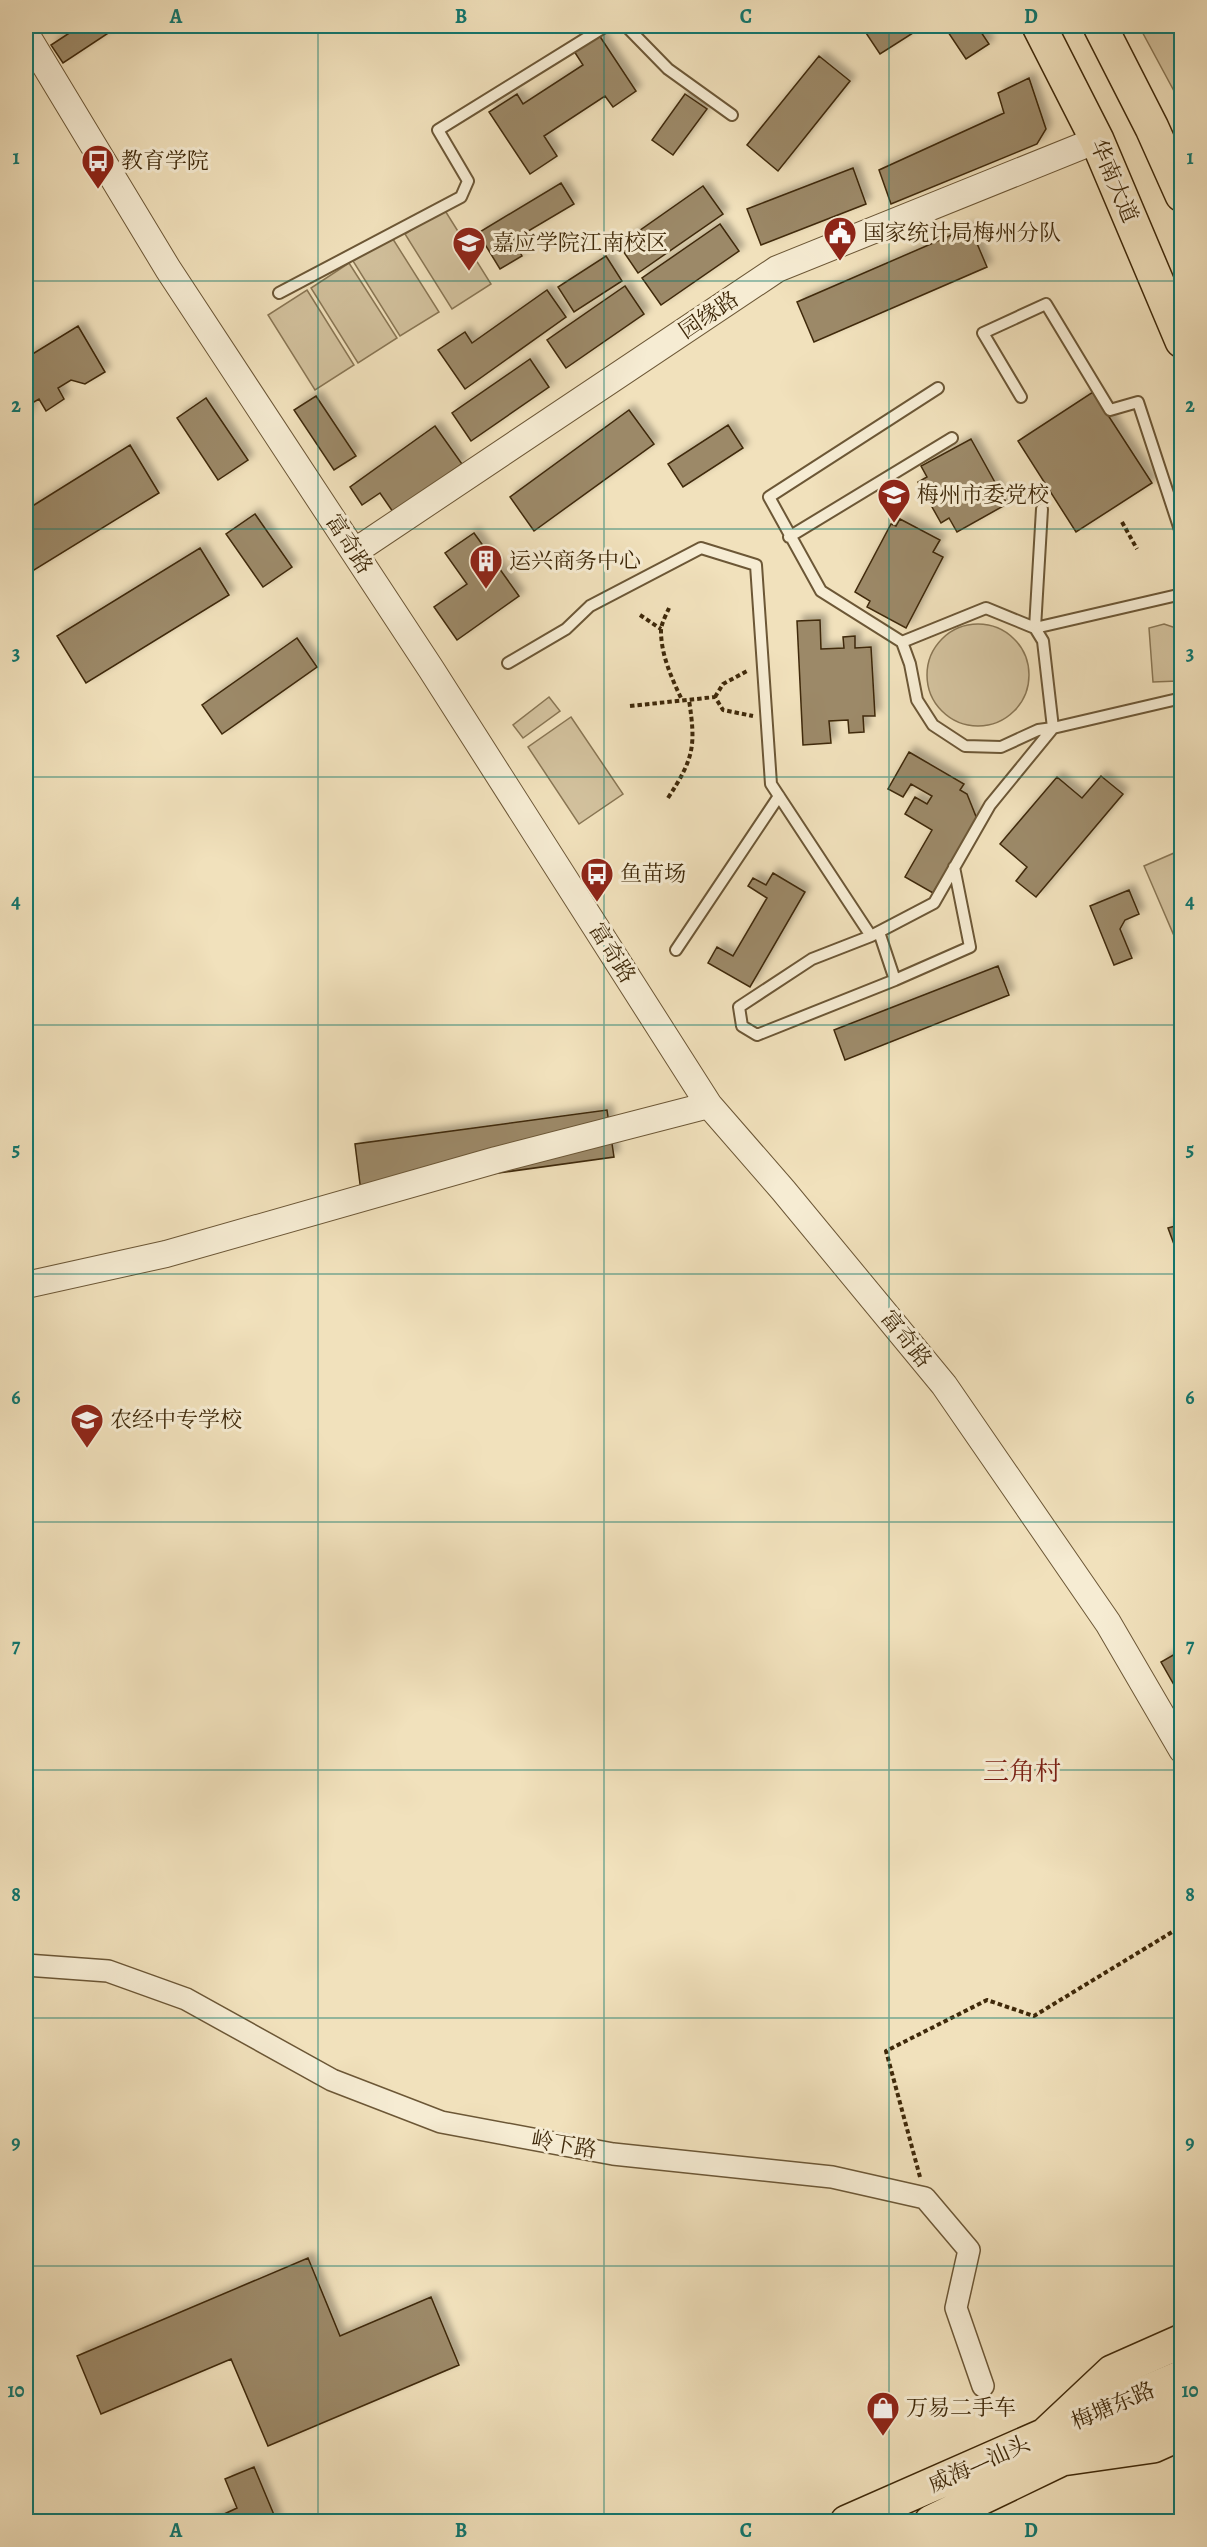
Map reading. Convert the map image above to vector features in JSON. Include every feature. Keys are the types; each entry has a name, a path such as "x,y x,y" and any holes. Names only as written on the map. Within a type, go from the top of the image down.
{"main road":[{"name":"华南大道","path":"1039,26 1097,140 1182,341"},
{"path":"1100,26 1152,128 1182,195"},
{"path":"1054,2447 1112,2372 1182,2341"},
{"name":"梅塘东路","path":"1054,2447 1182,2377"},
{"name":"梅塘东路","path":"1054,2447 1182,2408"},
{"path":"1054,2447 1153,2446 1182,2433"},
{"name":"威海—汕头","path":"847,2522 1054,2447"},
{"name":"威海—汕头","path":"931,2522 1054,2447"}],"street":[{"name":"富奇路","path":"26,34 168,269 354,552 709,1105 783,1190 944,1385 1108,1623 1182,1750"},
{"name":"园缘路","path":"354,552 777,269 1097,140"},
{"path":"26,1285 166,1254 496,1160 709,1105"},
{"name":"岭下路","path":"26,1965 108,1971 186,1999 332,2080 441,2122 613,2154 832,2177 925,2198"},
{"path":"925,2198 969,2250 956,2308 983,2386"}],"lane":[{"path":"279,293 461,196 468,181 438,130 606,26"},
{"path":"626,26 668,69 732,115"},
{"path":"1021,397 983,333 1046,304 1110,410 1138,402 1182,536"},
{"path":"938,388 769,497 789,537 821,591 902,642 910,664 917,700 933,725 965,746 1001,747 1038,730 1182,698"},
{"path":"789,537 952,438"},
{"path":"954,867 970,947 895,980 757,1035 742,1026 739,1007 812,959 875,934 934,903 954,867 990,806 1053,728 1043,641 1035,628 1042,509"},
{"path":"508,663 566,629 590,606 701,548 756,565 771,784 875,934 895,980"},
{"path":"902,642 986,608 1035,628 1182,594"},
{"path":"676,950 779,796"}],"path":[{"path":"1122,522 1137,549"},
{"path":"669,608 661,629 670,675 682,700"},
{"path":"640,615 661,629"},
{"path":"715,697 723,684 754,668"},
{"path":"630,706 715,697"},
{"path":"715,697 723,711 754,716"},
{"path":"668,798 685,771 693,747 689,700"},
{"path":"925,2198 886,2051 987,2000 1034,2016 1182,1926"}],"shaded area":[{"path":"1139,26 1181,26 1181,104"},
{"path":"444,209 491,284 452,309 405,234"},
{"path":"391,236 439,312 400,336 353,261"},
{"path":"349,263 397,338 358,363 311,288"},
{"path":"307,290 354,365 315,390 268,315"},
{"path":"978,624 998,627 1007,632 1021,646 1026,655 1029,675 1026,695 1021,704 1007,718 998,723 978,726 958,723 949,718 935,704 930,695 927,675 930,655 935,646 949,632 958,627"},
{"path":"1164,624 1179,629 1181,633 1181,675 1178,681 1153,682 1149,628"},
{"path":"549,697 560,711 523,738 513,725"},
{"path":"571,717 623,794 579,824 528,747"},
{"path":"1181,850 1181,936 1175,938 1144,866"}],"building":[{"path":"80,26 119,26 63,63 51,45"},
{"path":"870,26 924,26 880,54 864,30"},
{"path":"944,26 977,26 989,44 966,59"},
{"path":"597,32 636,91 613,107 605,96 544,136 557,156 530,174 489,112 517,94 523,104 583,65 572,48"},
{"path":"819,56 850,81 778,171 747,145"},
{"path":"1029,78 1046,129 1037,144 891,204 879,170 1004,113 998,93"},
{"path":"685,94 707,109 673,155 652,140"},
{"path":"853,168 866,204 761,245 747,209"},
{"path":"561,183 574,204 513,240 522,256 500,269 478,233"},
{"path":"703,186 723,214 638,273 619,245"},
{"path":"720,224 739,251 661,305 642,278"},
{"path":"970,227 987,267 814,342 797,302"},
{"path":"606,256 622,281 574,312 558,287"},
{"path":"625,286 644,314 566,368 547,340"},
{"path":"547,290 566,317 465,389 438,350 465,332 472,343"},
{"path":"78,326 105,372 85,384 71,380 58,388 64,399 46,411 39,399 32,403 26,419 26,358"},
{"path":"530,359 549,387 471,441 452,413"},
{"path":"1093,392 1152,483 1076,532 1018,441"},
{"path":"316,396 356,456 334,470 294,410"},
{"path":"206,398 248,460 218,480 177,418"},
{"path":"629,410 654,444 534,531 510,497"},
{"path":"728,425 743,448 683,487 668,464"},
{"path":"435,426 462,464 393,512 380,493 362,505 350,487"},
{"path":"971,439 1007,504 957,532 949,518 941,523 918,482 927,477 921,466"},
{"path":"130,445 159,493 26,575 26,510"},
{"path":"255,514 292,567 263,587 226,534"},
{"path":"900,519 940,540 933,552 943,557 906,628 867,607 870,601 855,592 891,524 896,526"},
{"name":"运兴商务中心","path":"474,533 519,596 457,640 434,607 467,584 445,553"},
{"path":"200,548 229,595 86,683 57,636"},
{"path":"820,620 821,649 844,648 843,637 855,636 855,648 871,647 875,716 863,716 864,732 849,733 848,720 829,721 831,743 803,745 797,621"},
{"path":"297,638 317,667 222,734 202,705"},
{"path":"909,752 964,784 960,790 967,794 977,819 933,893 905,877 932,830 905,814 915,797 927,804 932,796 911,784 903,797 888,789"},
{"path":"1101,776 1123,794 1036,897 1016,881 1027,867 1000,844 1057,777 1082,798"},
{"path":"773,873 805,892 750,987 708,963 717,947 733,956 767,898 748,886 753,878 766,885"},
{"path":"1129,890 1139,914 1125,920 1120,929 1132,958 1114,965 1090,906"},
{"path":"998,966 1009,995 845,1060 834,1030"},
{"path":"607,1110 614,1157 361,1192 355,1144"},
{"path":"1182,1224 1182,1266 1168,1228"},
{"path":"1182,1650 1182,1699 1161,1662"},
{"path":"308,2258 340,2336 431,2297 459,2365 268,2446 231,2359 101,2414 77,2356"},
{"path":"254,2467 277,2522 207,2522 237,2508 225,2479"}],"place":[{"name":"教育学院","path":"98,190"},
{"name":"国家统计局梅州分队","path":"840,262"},
{"name":"嘉应学院江南校区","path":"469,272"},
{"name":"梅州市委党校","path":"894,524"},
{"name":"运兴商务中心","path":"486,590"},
{"name":"鱼苗场","path":"597,903"},
{"name":"农经中专学校","path":"87,1449"},
{"name":"万易二手车","path":"883,2437"}],"district":[{"name":"三角村","path":"1022,1771"}]}
